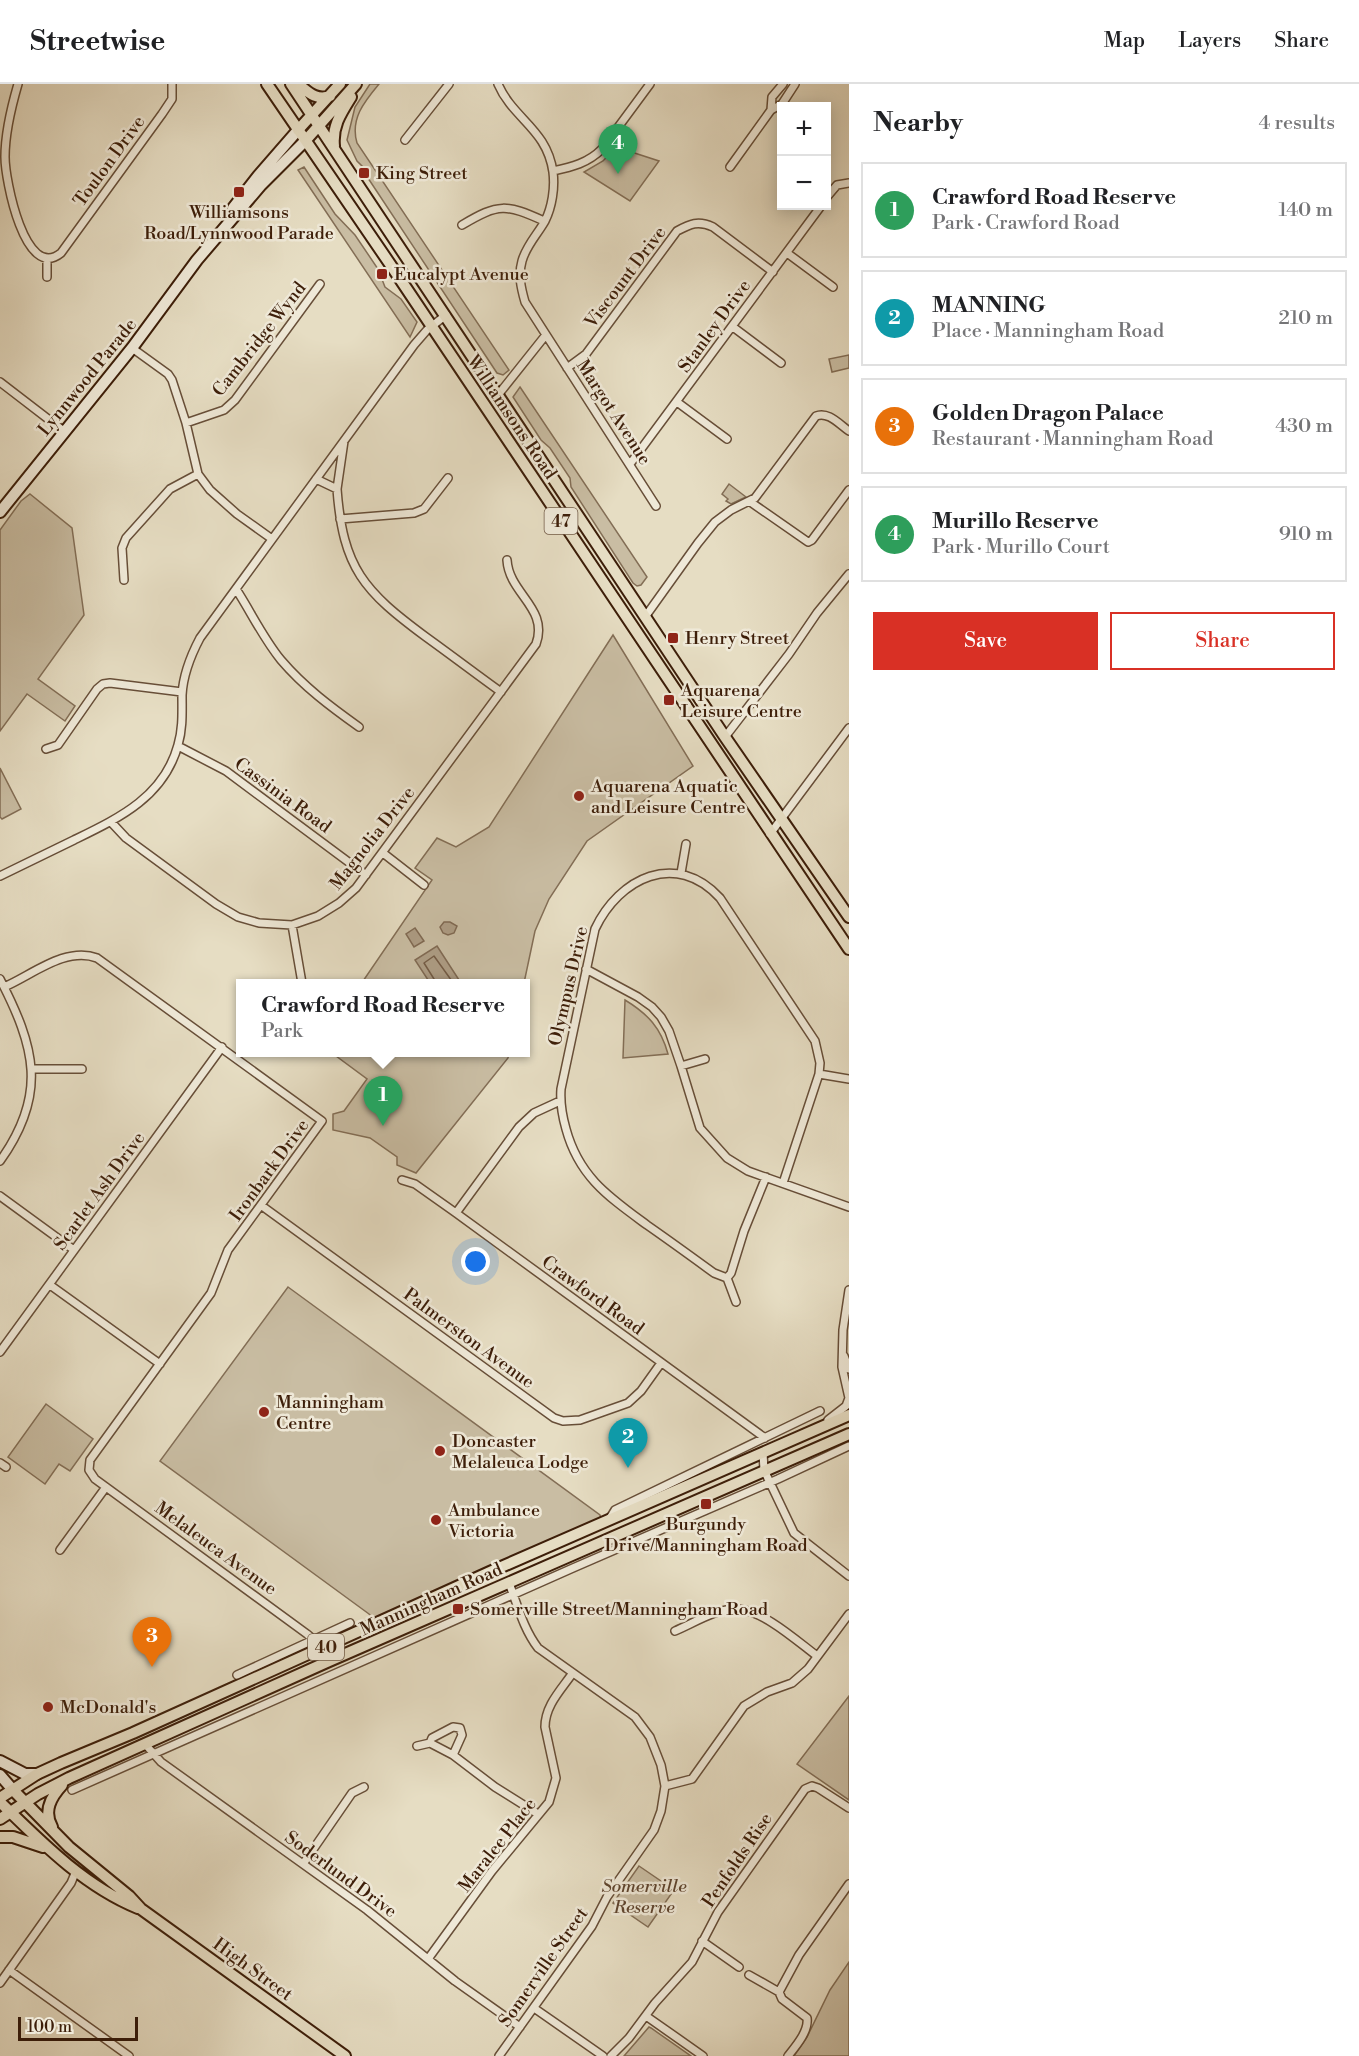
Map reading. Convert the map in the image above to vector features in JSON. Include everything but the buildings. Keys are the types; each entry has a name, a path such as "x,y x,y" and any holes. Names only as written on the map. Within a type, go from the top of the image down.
{"main road":[{"name":"Williamsons Road","path":"267,84 432,326 849,949"},
{"name":"Williamsons Road","path":"291,84 724,737 849,917"},
{"path":"298,84 315,97 330,96"},
{"path":"298,130 340,84"},
{"path":"306,140 358,84"},
{"path":"334,148 335,125 358,84"},
{"name":"Lynnwood Parade","path":"197,261 216,230 298,130"},
{"name":"Lynnwood Parade","path":"0,512 132,348 197,261 263,184 306,140"},
{"path":"633,628 645,617"},
{"name":"Manningham Road","path":"0,1800 37,1774 849,1415"},
{"name":"Manningham Road","path":"0,1820 26,1802 69,1778 327,1662 849,1434"},
{"path":"497,1569 504,1585"},
{"path":"0,1761 25,1774 37,1774"},
{"name":"High Street","path":"0,1775 55,1833 129,1896 141,1910"},
{"path":"55,1833 48,1817 49,1805 56,1792 69,1778"},
{"name":"High Street","path":"0,1800 49,1850 125,1903 141,1910 342,2055"},
{"path":"0,1837 13,1838 49,1850"}],"street":[{"path":"18,84 8,121 5,159 10,196 31,249 41,258 47,259 47,277"},
{"name":"Toulon Drive","path":"47,259 61,253 167,107 172,99 172,84"},
{"path":"405,140 449,84"},
{"name":"Margot Avenue","path":"498,84 513,108 538,134 553,171 552,199 544,221 522,260 520,280 525,302 656,506"},
{"path":"553,171 593,158 650,84"},
{"path":"771,110 772,97 783,84"},
{"path":"730,167 771,110 782,104 795,84"},
{"path":"831,192 837,185 846,183"},
{"path":"462,225 490,210 501,207 520,210 544,221"},
{"name":"Stanley Drive","path":"630,464 818,210"},
{"name":"Viscount Drive","path":"567,368 586,354 677,231 690,224 703,222 713,227 773,272"},
{"path":"787,253 833,287"},
{"name":"Cambridge Wynd","path":"186,423 224,410 236,400 320,284"},
{"path":"0,876 111,822 134,808 153,791 170,767 178,746 182,731 182,692 191,655 200,638 414,345 446,315"},
{"path":"733,327 781,363"},
{"path":"498,395 545,336"},
{"path":"132,348 168,374 175,386 198,474 210,490 237,514 272,538"},
{"path":"0,382 65,432"},
{"path":"677,402 727,439"},
{"path":"645,617 717,520 759,493 816,416 826,415 849,431"},
{"path":"344,441 338,489 339,519 348,552 357,571 377,598 394,613 501,692"},
{"path":"124,580 122,548 126,538 170,489 198,474"},
{"path":"339,519 414,513 424,509 448,478"},
{"path":"316,479 338,489"},
{"path":"749,501 808,542 812,540 849,490"},
{"name":"Magnolia Drive","path":"111,822 126,838 229,913 259,923 292,925 330,910 348,896 383,854 536,644 539,634 537,618 507,571 507,560"},
{"path":"724,737 849,574"},
{"path":"236,589 274,650 299,680 329,706 359,727"},
{"path":"46,749 58,745 103,684 182,692"},
{"path":"770,834 849,728"},
{"name":"Cassinia Road","path":"178,746 226,771 366,874"},
{"path":"686,844 681,873 704,884 720,898 816,1041 820,1063 819,1074 783,1183"},
{"path":"383,854 424,885"},
{"name":"Olympus Drive","path":"681,873 654,875 641,879 614,899 600,919 595,929 586,969 560,1101 571,1146 577,1160 594,1182 614,1200 714,1273 727,1278"},
{"path":"292,925 301,979"},
{"name":"Ironbark Drive","path":"4,987 61,959 77,954 91,956 102,961 322,1121 228,1250 211,1293 90,1460"},
{"path":"586,969 631,993 652,1007 661,1017 669,1030 697,1120 707,1137 736,1165 849,1207"},
{"path":"0,979 24,1029 31,1069 29,1098 25,1114 16,1136 0,1161"},
{"name":"Scarlet Ash Drive","path":"0,1352 222,1047"},
{"path":"681,1066 705,1059"},
{"path":"31,1069 81,1069"},
{"path":"819,1074 849,1079"},
{"path":"456,1213 519,1128 534,1113 560,1101"},
{"path":"736,1302 727,1278 731,1273 744,1231 766,1177"},
{"name":"Crawford Road","path":"402,1180 415,1184 456,1213 765,1438"},
{"path":"0,1196 74,1250"},
{"name":"Palmerston Avenue","path":"262,1206 554,1418 571,1422 628,1403 641,1391 661,1363"},
{"path":"50,1285 160,1364"},
{"path":"810,1433 846,1406 849,1398 843,1378 843,1354 849,1290"},
{"path":"843,1354 849,1369"},
{"name":"Manningham Road","path":"609,1520 615,1510 820,1411"},
{"path":"777,1432 792,1440"},
{"name":"Manningham Road","path":"72,1790 770,1483 849,1446"},
{"path":"763,1453 764,1470 794,1533 849,1576"},
{"name":"Melaleuca Avenue","path":"90,1460 89,1470 95,1479 314,1640 327,1662"},
{"path":"60,1550 106,1486"},
{"name":"Somerville Street","path":"499,2056 592,1926 608,1897 654,1830 661,1811 665,1786 662,1765 650,1737 635,1717 538,1648 529,1636 518,1613 514,1595 504,1585"},
{"name":"Somerville Street","path":"504,1585 505,1598 518,1613"},
{"path":"675,1631 717,1612 737,1609 754,1613 768,1621 817,1656"},
{"path":"665,1786 692,1779 744,1706 767,1692 792,1683 808,1669 849,1614"},
{"name":"Manningham Road","path":"237,1675 350,1623"},
{"name":"Maralee Place","path":"428,1959 492,1871 549,1802 556,1778 545,1727 547,1712 572,1674"},
{"path":"430,1743 432,1738 453,1727 460,1728 462,1735 453,1755"},
{"path":"417,1746 430,1743 453,1755 495,1787 538,1814"},
{"name":"Soderlund Drive","path":"145,1744 153,1754 176,1773 367,1910 428,1959 520,2027"},
{"path":"303,1864 352,1793 364,1787"},
{"name":"Penfolds Rise","path":"611,2056 629,2038 692,1962 718,1912 802,1792 808,1787 818,1788 849,1808"},
{"path":"0,1983 72,1881 76,1870"},
{"path":"779,1992 799,1955 849,1884"},
{"path":"702,1941 739,1967"},
{"path":"9,1970 129,2056"},
{"path":"749,1975 779,1992 783,1999 807,2018 808,2023 803,2035 788,2056"},
{"path":"534,2008 603,2056"},
{"path":"646,2016 703,2056"}],"green space":[{"path":"370,84 379,84 364,104 357,119 355,134 357,143 509,370 503,375 497,373 364,172 366,170 357,161 347,140 355,107"},
{"path":"616,147 659,161 630,201 584,172 603,161"},
{"path":"304,167 335,214 355,235 378,269 385,287 401,299 417,322 410,337 298,170"},
{"path":"849,355 849,368 832,372 829,359"},
{"path":"520,387 647,577 641,585 637,586 633,583 571,487 570,478 550,448 541,440 513,397"},
{"path":"729,484 746,497 731,504 726,501 728,499 722,494"},
{"path":"30,494 72,528 84,615 38,679 75,706 65,721 27,694 0,731 0,530 21,501"},
{"name":"Aquarena Aquatic and Leisure Centre","path":"613,635 693,766 587,841 549,899 535,931 525,979 364,979 432,880 415,868 437,838 456,847 489,827"},
{"path":"0,768 21,809 2,819 0,817"},
{"path":"625,1000 653,1022 668,1054 623,1058"},
{"path":"337,1057 508,1057 416,1173 397,1165 397,1157 370,1138 333,1130 333,1114 344,1111 367,1079"},
{"name":"Manningham Centre","path":"288,1287 600,1515 602,1523 378,1623 369,1614 160,1461"},
{"path":"46,1404 93,1439 70,1471 59,1464 45,1484 8,1457"},
{"path":"849,1696 849,1800 797,1764"},
{"name":"Somerville Reserve","path":"639,1866 674,1890 648,1927 613,1903"},
{"path":"849,1962 849,2056 794,2056 807,2037 830,1990"},
{"path":"649,2027 651,2028 691,2056 624,2056"}],"water":[{"path":"444,922 457,926 454,933 448,935 443,933 440,927"},
{"path":"415,928 424,941 414,947 406,934"},
{"path":"437,946 458,979 427,979 415,960"}],"place":[{"name":"King Street","path":"364,173"},
{"name":"Murillo Reserve","path":"618,174"},
{"name":"Williamsons Road/Lynnwood Parade","path":"239,192"},
{"name":"Eucalypt Avenue","path":"382,274"},
{"name":"Henry Street","path":"673,638"},
{"name":"Aquarena Leisure Centre","path":"669,700"},
{"name":"Aquarena Aquatic and Leisure Centre","path":"579,796"},
{"name":"Crawford Road Reserve","path":"383,1126"},
{"name":"Manningham Centre","path":"264,1412"},
{"name":"Doncaster Melaleuca Lodge","path":"440,1451"},
{"name":"MANNING","path":"628,1468"},
{"name":"Burgundy Drive/Manningham Road","path":"706,1504"},
{"name":"Ambulance Victoria","path":"436,1520"},
{"name":"Somerville Street/Manningham Road","path":"458,1609"},
{"name":"Golden Dragon Palace","path":"152,1667"},
{"name":"McDonald's","path":"48,1707"}]}
